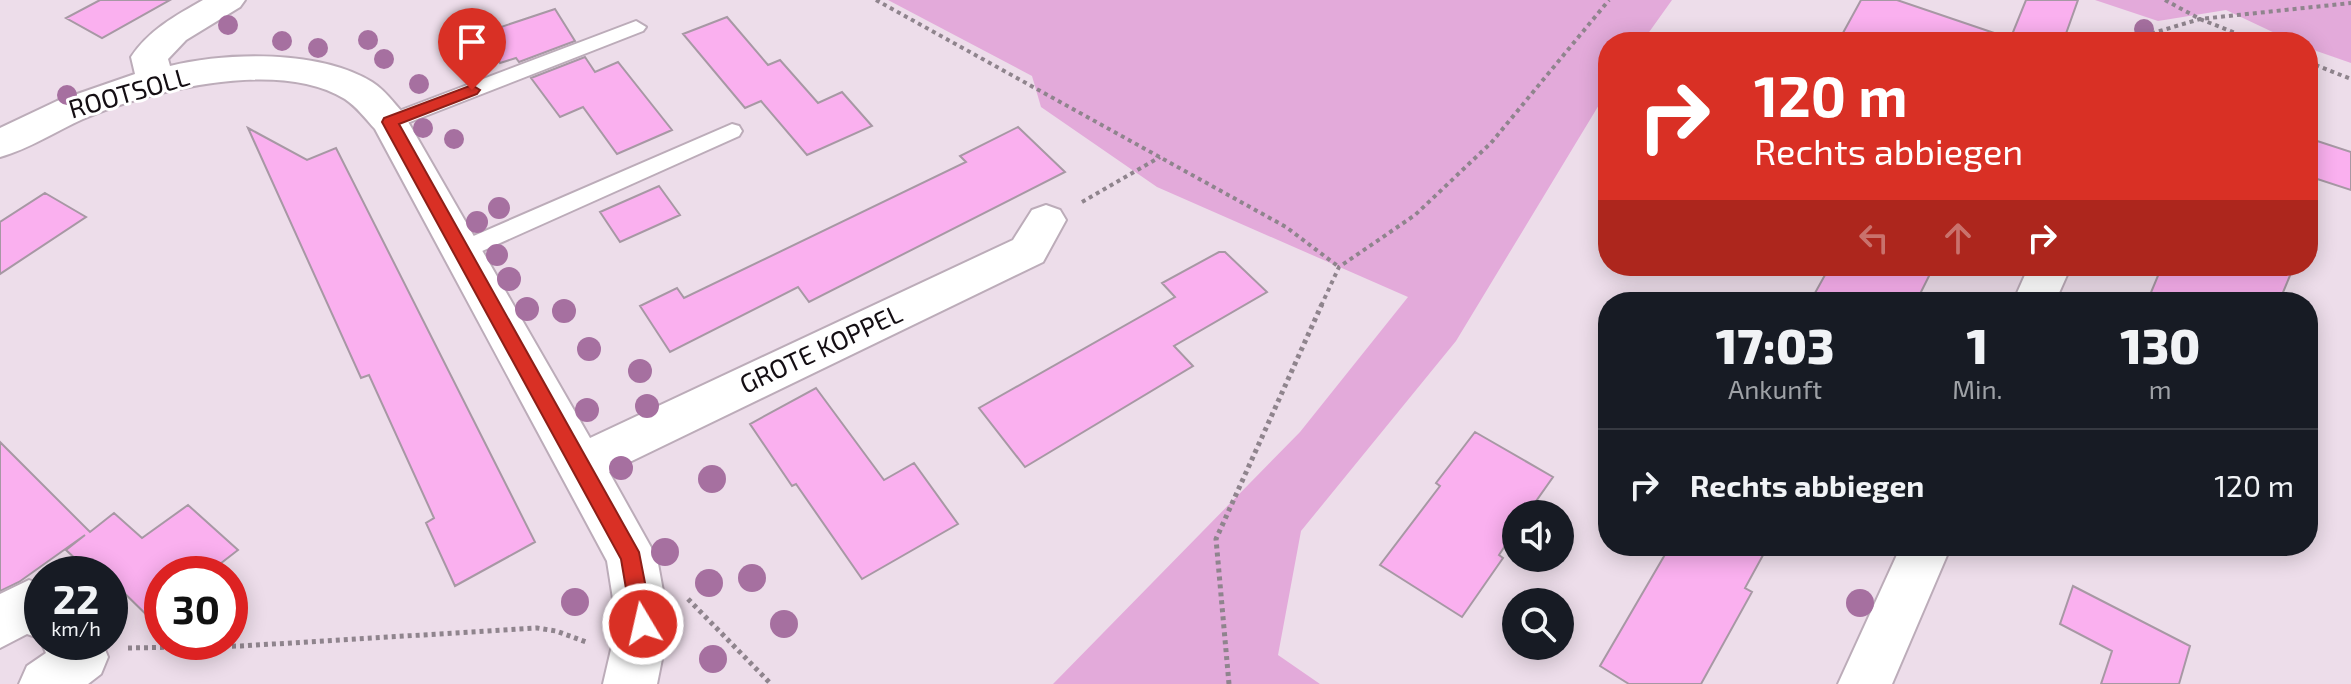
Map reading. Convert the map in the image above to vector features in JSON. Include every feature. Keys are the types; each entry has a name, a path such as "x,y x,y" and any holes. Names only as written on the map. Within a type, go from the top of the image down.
{"street":[{"path":"155,80 149,57 173,32 228,0"},
{"name":"ROOTSOLL","path":"0,144 64,110 155,80 215,69 263,67 327,76 366,95 390,122 632,558 643,624 630,684"},
{"name":"GROTE KOPPEL","path":"582,463 1028,251 1046,220"},
{"path":"1865,684 1922,556"},
{"path":"0,624 24,607"}],"lane":[{"path":"390,122 636,27"},
{"path":"463,250 732,131"}],"path":[{"path":"876,0 1286,227 1339,267"},
{"path":"1229,684 1216,539 1339,267 1415,215 1491,143 1609,0"},
{"path":"2165,0 2233,32"},
{"path":"2156,32 2200,19 2351,3"},
{"path":"2318,66 2351,79"},
{"path":"1046,220 1161,157"},
{"path":"65,661 140,645 241,646 502,632 533,626 557,629 594,645 643,624 687,599 771,684"}],"shaded area":[{"path":"888,0 1672,0 1649,32 1598,32 1598,107 1456,341 1301,531 1278,655 1320,684 1053,684 1300,432 1408,297 1157,187 1041,107 1032,76"},
{"path":"2095,0 2351,0 2351,63 2318,51 2318,32 2273,32 2226,10 2158,21"}],"building":[{"path":"100,0 170,0 102,38 66,18"},
{"path":"1861,0 1897,0 1991,32 1843,32"},
{"path":"2026,0 2078,0 2067,32 2013,32"},
{"path":"555,9 575,41 519,62 516,58 500,63 483,33"},
{"path":"727,17 768,65 780,60 818,103 842,92 872,126 807,155 761,101 745,108 683,34"},
{"path":"585,57 595,72 618,62 672,130 617,154 583,107 560,117 531,78"},
{"path":"1018,127 1065,172 809,302 798,287 670,352 640,306 677,288 684,298 966,162 960,156"},
{"path":"248,128 307,160 336,148 535,542 455,586 426,523 434,518 369,375 361,378"},
{"path":"2318,141 2351,152 2351,190 2318,179"},
{"path":"659,186 680,215 620,242 600,212"},
{"path":"45,193 86,217 0,274 0,222"},
{"path":"1219,252 1225,252 1267,292 1174,346 1193,366 1025,467 979,408 1175,297 1162,283"},
{"path":"1824,276 1929,276 1921,292 1816,292"},
{"path":"2158,276 2290,276 2283,292 2151,292"},
{"path":"816,388 884,480 914,463 958,524 862,579 750,424"},
{"path":"1475,432 1553,477 1537,500 1502,500 1502,550 1499,555 1502,559 1462,617 1380,565 1440,486 1436,483"},
{"path":"0,442 90,532 114,513 142,538 188,505 238,550 230,556 144,556 144,612 128,597 128,556 72,556 66,550 85,535 56,556 24,556 24,578 0,591"},
{"path":"1664,556 1763,556 1745,588 1752,592 1701,684 1629,684 1600,666"},
{"path":"2073,586 2190,646 2179,684 2101,684 2112,651 2060,624"}],"route":[{"path":"472,90 390,122 632,558 643,624"}]}
